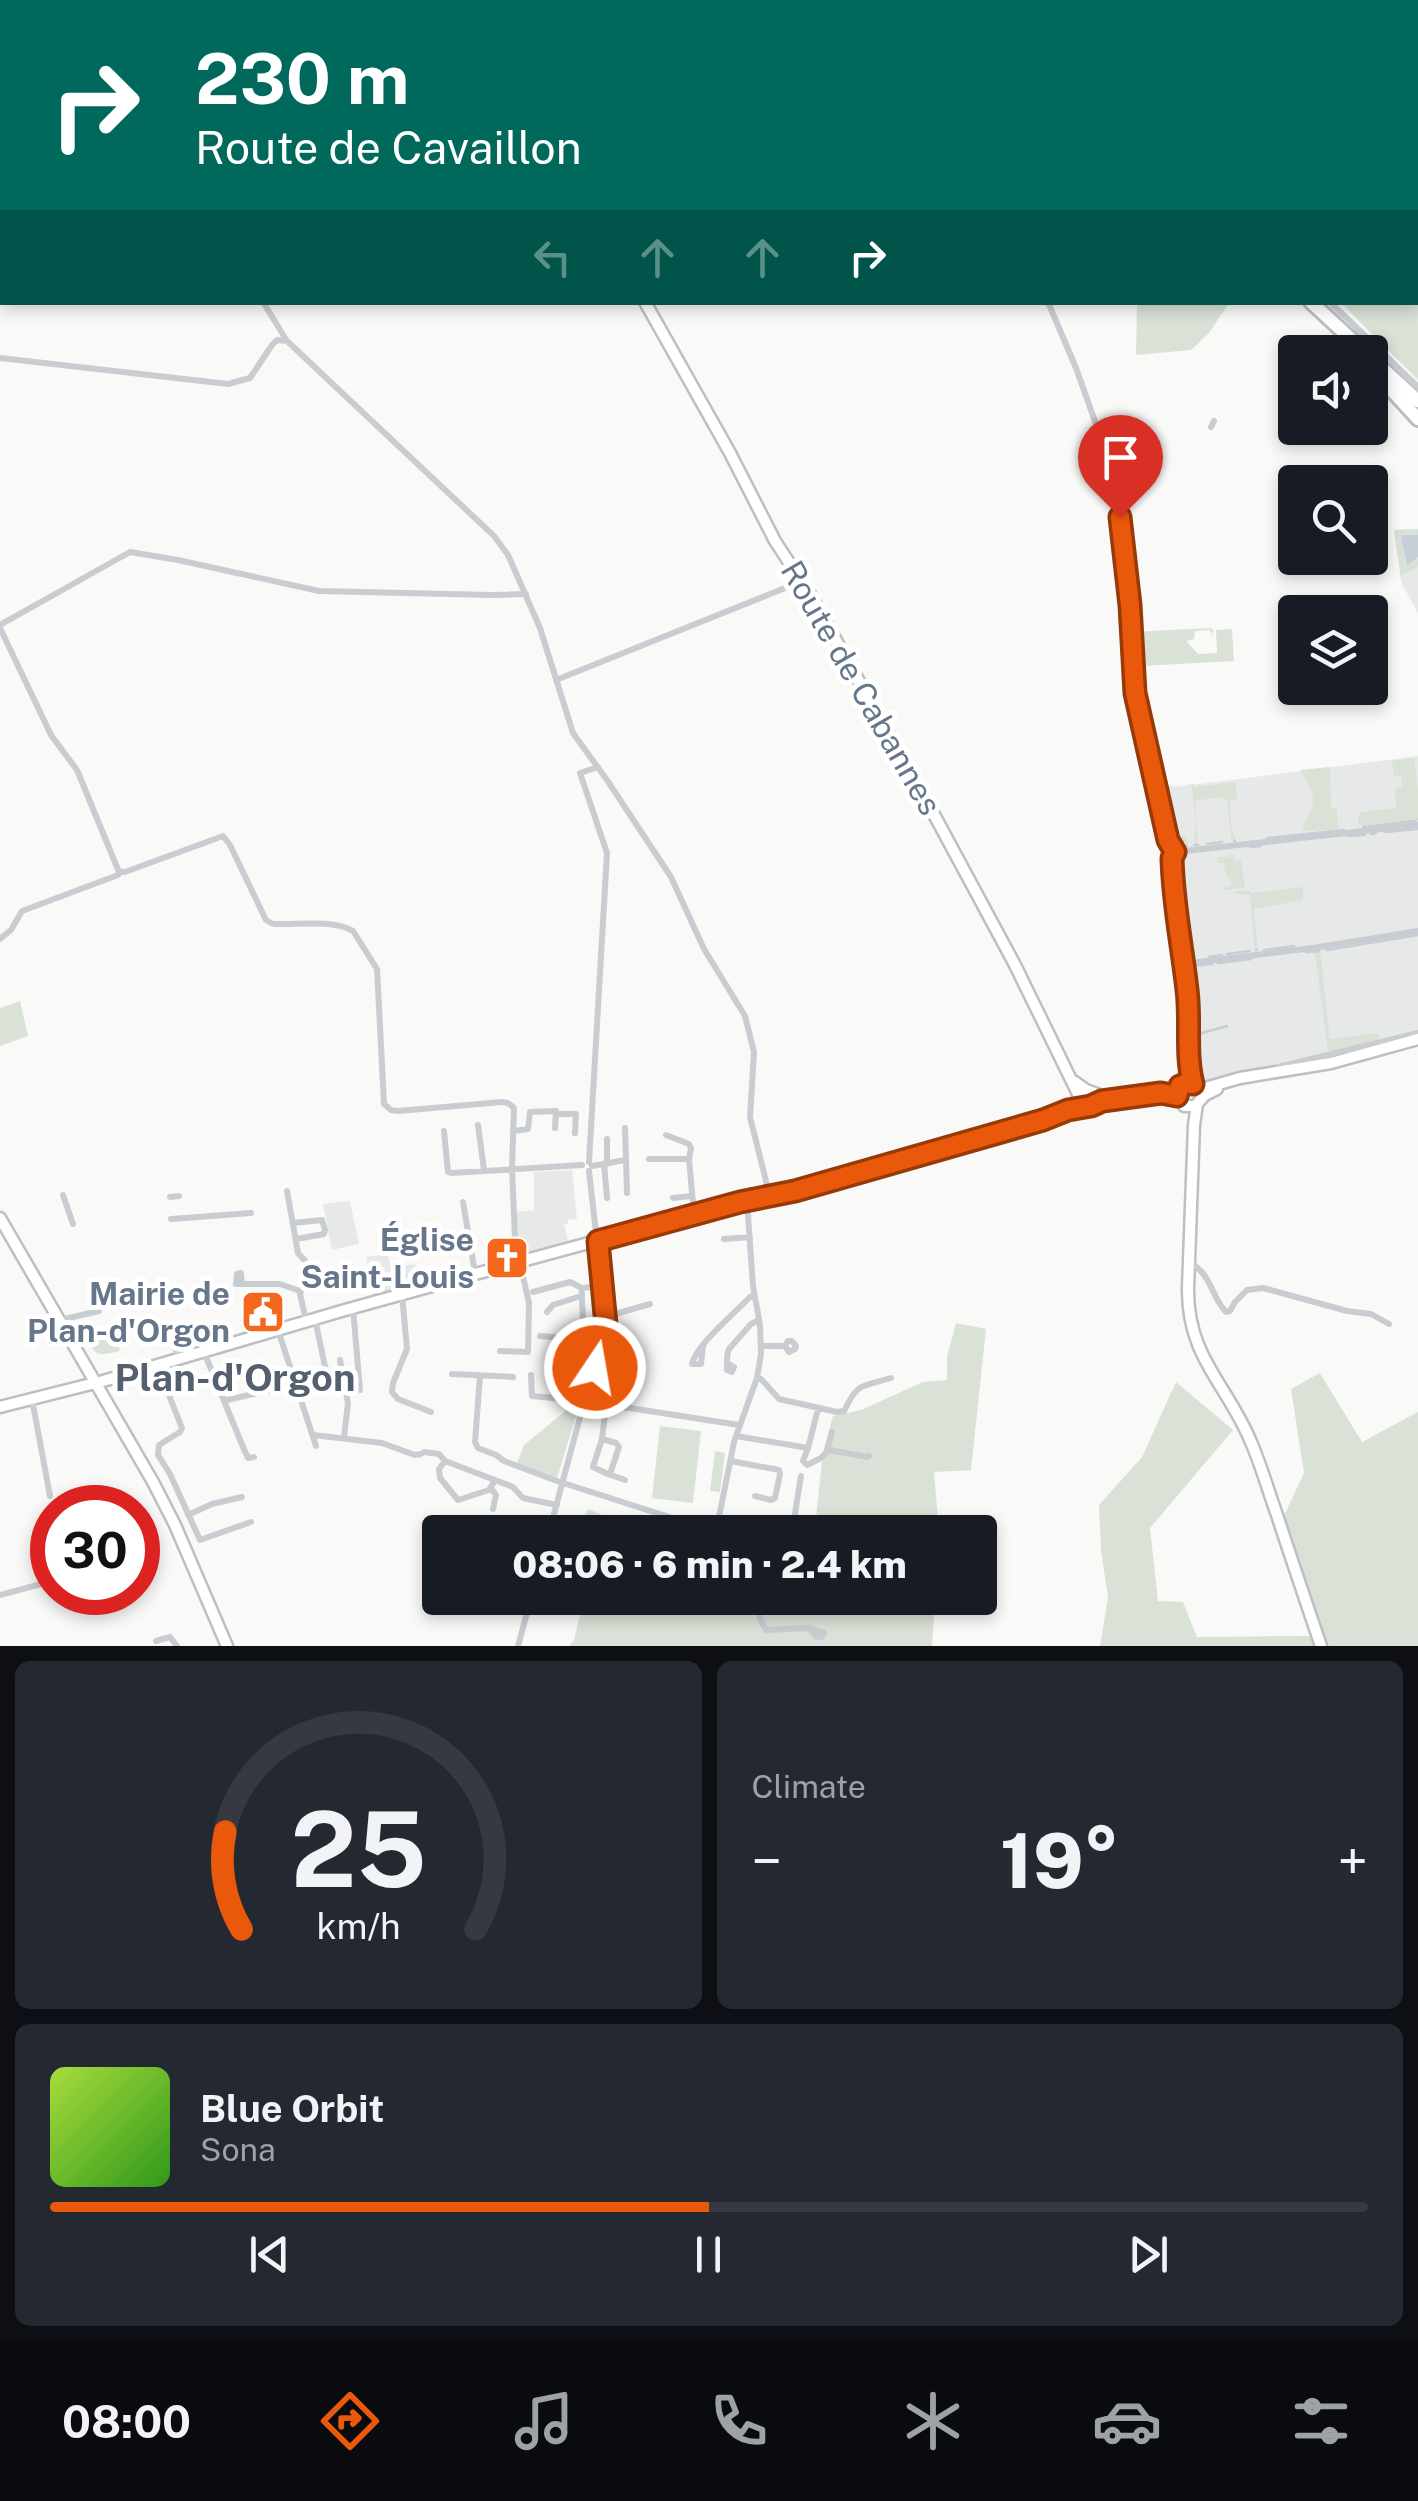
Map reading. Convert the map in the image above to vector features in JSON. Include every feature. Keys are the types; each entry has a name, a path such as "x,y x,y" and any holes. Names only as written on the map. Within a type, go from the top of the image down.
{"highway":[{"path":"1302,305 1334,335"},
{"path":"1316,305 1346,335"},
{"path":"1388,373 1418,401"},
{"path":"1388,386 1418,416"}],"main road":[{"name":"Route de Cabannes","path":"646,305 730,453 766,526 853,668 937,820 1070,1078 1087,1098"},
{"path":"1189,1094 1240,1078 1331,1063 1418,1039"},
{"path":"0,1408 402,1294 1006,1131 1068,1110 1087,1098 1210,1092 1235,1084 1326,1070 1418,1039"},
{"path":"1189,1094 1194,1125 1188,1307 1197,1345 1254,1448 1321,1646"},
{"path":"0,1218 170,1514 227,1646"}],"street":[{"path":"265,305 288,341 494,536 508,555 540,628 573,733 672,876 704,949 744,1016 754,1052 750,1118 770,1197"},
{"path":"1049,305 1102,444 1120,517 1135,693 1168,840 1175,852"},
{"path":"1333,305 1418,387"},
{"path":"0,358 228,384 250,378 277,340 288,341"},
{"path":"118,872 77,770 51,735 0,626 130,552 319,591 526,594"},
{"path":"556,680 800,582"},
{"path":"554,1515 602,1342 605,1316 588,1166 607,853 580,773 598,767"},
{"path":"1175,852 1418,825"},
{"path":"118,872 224,836 266,920 273,924 349,928 374,963 382,1098 387,1108 398,1111 508,1103 514,1108 512,1168 518,1264 529,1304 528,1352 500,1351"},
{"path":"1175,852 1173,896 1188,991 1189,1094"},
{"path":"0,939 11,930 22,910 118,872"},
{"path":"1182,964 1418,931"},
{"path":"514,1130 528,1129 533,1110 556,1111 576,1114 575,1134"},
{"path":"555,1128 556,1114"},
{"path":"478,1125 484,1170"},
{"path":"625,1128 627,1193"},
{"path":"444,1131 448,1172 588,1166 625,1160"},
{"path":"666,1134 691,1148 694,1215"},
{"path":"607,1139 607,1198"},
{"path":"649,1160 689,1158"},
{"path":"287,1191 298,1252 307,1264 300,1290 327,1376"},
{"path":"63,1195 72,1224"},
{"path":"673,1198 691,1196"},
{"path":"716,1515 739,1425 756,1378 761,1346 747,1200"},
{"path":"463,1202 475,1274"},
{"path":"206,1213 171,1217 252,1213"},
{"path":"293,1224 322,1220 325,1230 324,1234 296,1238"},
{"path":"724,1239 750,1237"},
{"path":"1189,1263 1203,1271 1226,1312 1247,1290 1264,1288 1372,1314 1389,1324"},
{"path":"534,1292 570,1282 582,1292"},
{"path":"242,1284 280,1284 300,1290"},
{"path":"548,1312 553,1304 602,1286"},
{"path":"540,1336 578,1337 582,1328 582,1292"},
{"path":"402,1294 407,1350 392,1383 392,1392 398,1399 431,1412"},
{"path":"703,1346 754,1296"},
{"path":"605,1316 650,1304"},
{"path":"352,1308 360,1390"},
{"path":"60,1320 99,1311"},
{"path":"727,1362 729,1349 759,1320"},
{"path":"159,1324 180,1358"},
{"path":"278,1330 316,1446"},
{"path":"602,1342 629,1350 612,1372"},
{"path":"761,1346 785,1346"},
{"path":"204,1352 248,1458 254,1457"},
{"path":"340,1360 348,1410 344,1438"},
{"path":"157,1365 182,1428 157,1450 200,1540 251,1522"},
{"path":"452,1374 512,1377"},
{"path":"560,1374 567,1376 560,1398"},
{"path":"531,1375 532,1396 739,1425"},
{"path":"480,1376 476,1446 563,1482 664,1515"},
{"path":"756,1378 779,1399 842,1412 859,1388 891,1378"},
{"path":"227,1400 297,1384"},
{"path":"32,1400 48,1485"},
{"path":"606,1406 593,1467 625,1480"},
{"path":"818,1409 803,1461 806,1464 832,1450 869,1456"},
{"path":"826,1452 832,1432"},
{"path":"313,1434 382,1443 416,1455 439,1454 445,1461 512,1487 523,1498 557,1505"},
{"path":"736,1436 808,1448"},
{"path":"602,1439 633,1445"},
{"path":"608,1474 612,1472 618,1444"},
{"path":"731,1460 778,1470 775,1498 755,1496"},
{"path":"445,1461 439,1475 456,1500 491,1488 496,1480"},
{"path":"795,1515 801,1476"},
{"path":"491,1488 496,1495 493,1509"},
{"path":"188,1515 242,1497"},
{"path":"0,1595 30,1587"},
{"path":"518,1646 526,1615"},
{"path":"759,1615 766,1630 809,1628"},
{"path":"156,1640 170,1638 177,1646"}],"shaded area":[{"path":"1228,305 1209,333 1191,350 1136,355 1137,306"},
{"path":"1343,305 1418,305 1418,380 1388,350 1388,335 1373,335"},
{"path":"1418,529 1418,613 1402,584 1394,530"},
{"path":"1418,529 1418,535 1401,538 1406,564 1418,557 1418,567 1401,579 1394,530"},
{"path":"1418,535 1418,557 1407,565 1401,538"},
{"path":"1211,628 1213,638 1210,630 1195,631 1194,639 1186,641 1198,654 1217,653 1216,630 1232,629 1234,661 1141,666 1140,643 1132,642 1131,632"},
{"path":"1418,756 1418,1031 1197,1083 1192,1068 1176,860 1160,789"},
{"path":"1414,758 1418,820 1362,826 1358,823 1362,812 1396,808 1395,788 1403,787 1401,776 1394,776 1392,761"},
{"path":"1330,767 1331,807 1337,809 1338,829 1303,831 1313,798 1300,770"},
{"path":"1235,782 1237,799 1230,803 1234,842 1231,839 1227,800 1219,797 1195,801 1198,843 1194,844 1196,823 1190,784 1194,787"},
{"path":"1184,785 1171,787 1168,795 1178,834 1187,837 1188,847 1174,845 1161,790 1164,787"},
{"path":"1233,854 1234,861 1241,860 1245,888 1224,890 1231,885 1230,878 1217,857"},
{"path":"1303,887 1303,900 1254,909 1258,951 1255,952 1250,895 1233,894"},
{"path":"1320,949 1330,1039 1377,1033 1378,1040 1328,1052 1315,953 1305,954"},
{"path":"20,1001 28,1036 0,1046 0,1008"},
{"path":"572,1170 577,1219 564,1224 569,1245 519,1258 515,1212 534,1210 534,1172"},
{"path":"350,1201 359,1244 332,1250 323,1204"},
{"path":"388,1254 391,1268 415,1264 418,1286 374,1299 366,1257"},
{"path":"956,1323 986,1329 971,1470 934,1472 938,1515 816,1515 823,1452 833,1416 861,1410 923,1382 947,1380 947,1357"},
{"path":"108,1328 116,1332 120,1351 98,1353 84,1334"},
{"path":"1320,1373 1362,1442 1418,1412 1418,1646 1100,1646 1108,1597 1099,1505 1142,1457 1176,1382 1233,1430 1150,1528 1158,1601 1183,1602 1197,1637 1321,1633 1282,1520 1304,1473 1291,1389"},
{"path":"574,1404 578,1410 557,1478 517,1463 524,1445"},
{"path":"660,1426 701,1431 693,1503 652,1498"},
{"path":"715,1451 725,1453 720,1492 710,1491"},
{"path":"580,1615 934,1615 932,1646 569,1646"}],"waterway":[{"path":"1363,827 1416,821"},
{"path":"1385,832 1418,829"},
{"path":"1267,838 1344,830"},
{"path":"1371,834 1376,833"},
{"path":"1348,836 1365,835"},
{"path":"1207,844 1222,842"},
{"path":"1181,847 1187,846"},
{"path":"1250,847 1261,846"},
{"path":"1327,950 1418,935"},
{"path":"1264,950 1294,946"},
{"path":"1227,954 1249,951"},
{"path":"1306,952 1319,951"},
{"path":"1209,957 1222,955"},
{"path":"1218,963 1251,959"},
{"path":"1192,966 1212,964"},
{"path":"1195,1035 1227,1026"}],"place":[{"name":"Église Saint-Louis","path":"507,1258"},
{"name":"Mairie de Plan-d'Orgon","path":"263,1312"}],"district":[{"name":"Plan-d'Orgon","path":"235,1378"}],"route":[{"path":"595,1368 606,1325 598,1241 821,1184 1095,1102 1161,1093 1177,1096 1180,1086 1193,1084 1188,991 1173,896 1175,852 1168,840 1135,693 1120,517"}]}
